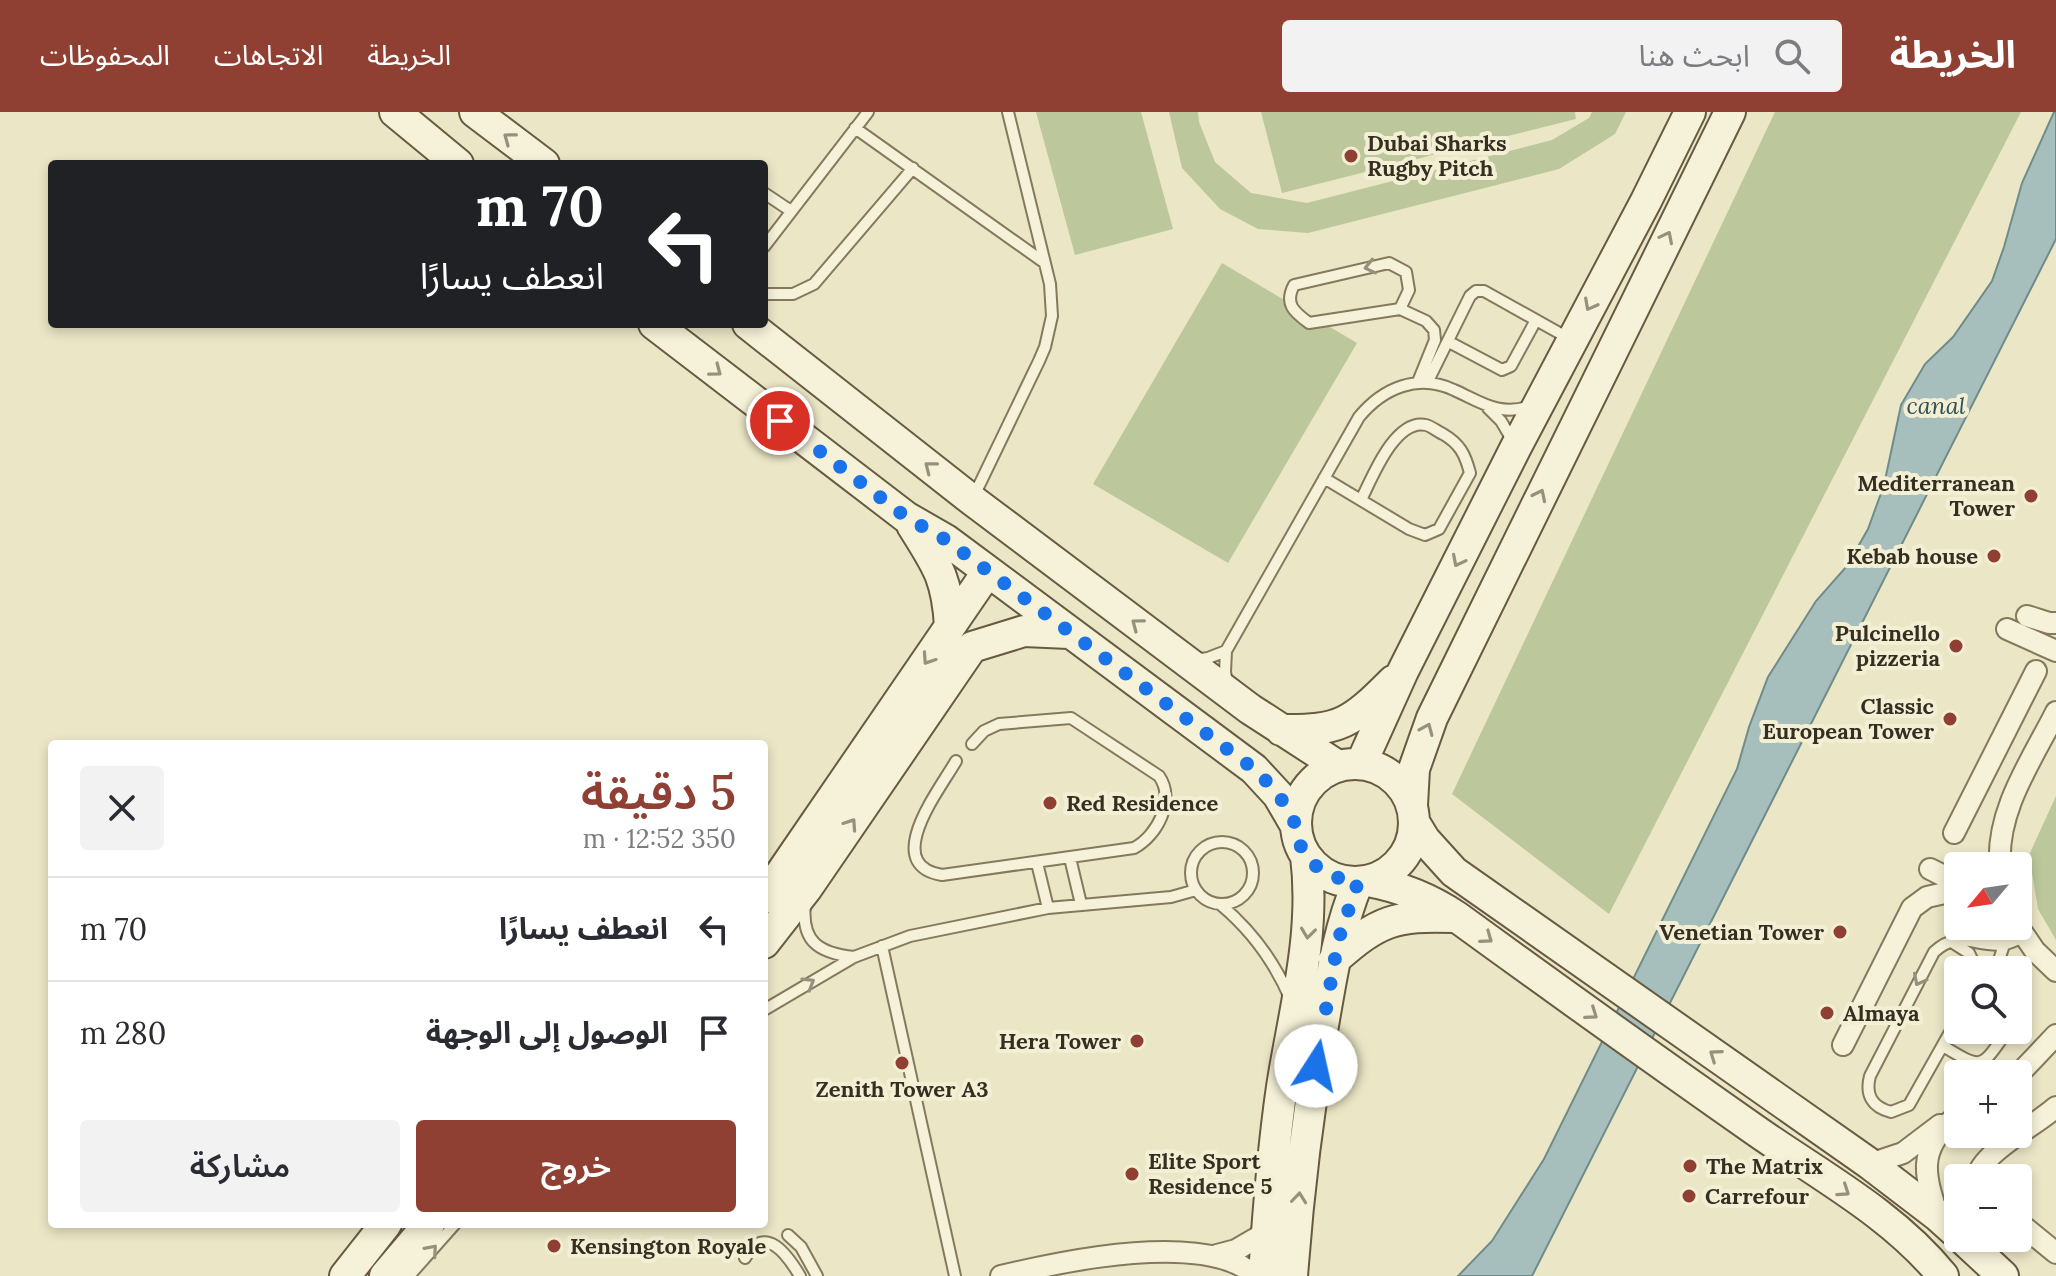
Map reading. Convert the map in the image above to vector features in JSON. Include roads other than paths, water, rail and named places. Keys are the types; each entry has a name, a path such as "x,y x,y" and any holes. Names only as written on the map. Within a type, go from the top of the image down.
{"main road":[{"path":"395,112 453,160"},
{"path":"475,112 539,160"},
{"path":"1296,826 1302,796 1311,782 1349,765 1403,671 1690,112"},
{"path":"1292,1276 1305,1144 1343,921 1363,881 1383,875 1401,859 1412,838 1414,769 1424,734 1730,112"},
{"path":"1644,282 1630,269 1627,257 1646,201"},
{"path":"659,328 906,517 946,540 1254,769 1278,795 1296,826 1306,856 1316,867 1329,875 1392,885 1419,895 1457,917 1879,1215 1943,1276"},
{"path":"753,328 972,500 1281,730 1349,765 1374,767 1398,781 1425,840 1448,868 1779,1099 1944,1222"},
{"path":"906,517 939,568 948,596 950,626"},
{"path":"768,892 988,571"},
{"path":"768,938 807,888 972,647 1024,631 1069,633"},
{"path":"1281,730 1324,730 1340,725 1355,717 1403,671"},
{"path":"1264,1276 1282,1089 1310,909 1306,856"},
{"path":"1334,960 1361,937 1384,924 1412,915 1457,917"},
{"path":"345,1276 383,1228"},
{"path":"385,1276 426,1228"},
{"path":"1977,1252 2003,1276"}],"street":[{"path":"2027,616 2056,623"},
{"path":"2007,629 2056,651"},
{"path":"1954,833 2036,671"},
{"path":"2000,852 2006,811 2053,718 2017,708"},
{"path":"1930,869 1944,876"},
{"path":"1843,1045 1912,908 1927,897 1944,893"},
{"path":"2020,940 2056,971"},
{"path":"2032,1060 2056,1035"},
{"path":"1982,1164 2056,1107"},
{"path":"1870,1164 1903,1153 1944,1124"},
{"path":"1944,1127 1927,1155 1926,1170 1944,1209"},
{"path":"1213,1256 1236,1250 1267,1232"},
{"path":"2032,1233 2056,1253"},
{"path":"1001,1276 1101,1256 1155,1252 1213,1256 1235,1261 1256,1276"}],"lane":[{"path":"768,242 868,112"},
{"path":"972,500 1045,347 1052,300 1008,112"},
{"path":"855,128 1045,263"},
{"path":"768,294 793,294 814,284 913,168"},
{"path":"768,196 791,211"},
{"path":"1400,309 1409,290 1406,272 1389,263 1294,285 1289,295 1292,310 1309,323 1400,309 1426,321 1434,330 1435,340 1422,383"},
{"path":"1422,383 1449,342 1470,296 1476,291 1484,291 1572,340"},
{"path":"1449,342 1502,370 1511,366 1536,320"},
{"path":"1230,693 1225,672 1226,651 1359,417 1370,403 1400,385 1422,383 1452,389 1486,407 1501,421 1516,447"},
{"path":"1486,407 1508,411 1539,402"},
{"path":"1324,478 1409,529 1425,535 1439,529 1470,473 1466,458 1458,443 1426,424 1414,426 1399,432 1361,500"},
{"path":"1185,660 1208,658 1226,651"},
{"path":"956,761 915,834 913,850 920,865 934,874 1125,850 1142,844 1155,826 1167,799 1167,791 1159,776 1071,718 999,724 984,731 972,744"},
{"path":"1221,905 1239,900 1247,893 1254,875 1248,856 1233,843 1214,842 1197,853 1191,871 1196,890 1202,897 1221,905 1254,937 1277,973 1295,1012"},
{"path":"1070,858 1081,904"},
{"path":"1037,863 1048,908"},
{"path":"807,888 804,924 810,940 823,951 854,957"},
{"path":"768,1008 854,957 939,929 1048,908 1171,897 1196,890"},
{"path":"1956,940 1934,952 1870,1076 1869,1095 1881,1110 1891,1112 1909,1105 1943,1046 1968,1062 1981,1063 1998,1044"},
{"path":"1950,941 1970,956"},
{"path":"882,946 955,1276"},
{"path":"409,1276 451,1228"},
{"path":"788,1235 801,1247 817,1276"},
{"path":"745,1258 760,1244 774,1245 786,1253 800,1276"}],"water":[{"name":"canal","path":"2054,112 2056,239 1532,1276 1458,1276 1492,1241 1544,1159 1737,769 1768,677 1816,601 1847,566 1868,529 1884,485 1901,405 1925,364 1953,337 1992,281 2022,183"}],"place":[{"name":"Dubai Sharks Rugby Pitch","path":"1351,156"},
{"name":"Mediterranean Tower","path":"2031,496"},
{"name":"Kebab house","path":"1994,556"},
{"name":"Pulcinello pizzeria","path":"1956,646"},
{"name":"Classic European Tower","path":"1950,719"},
{"name":"Red Residence","path":"1050,803"},
{"name":"Venetian Tower","path":"1840,932"},
{"name":"Almaya","path":"1827,1013"},
{"name":"Hera Tower","path":"1137,1041"},
{"name":"Zenith Tower A3","path":"902,1063"},
{"name":"The Matrix","path":"1690,1166"},
{"name":"Elite Sport Residence 5","path":"1132,1174"},
{"name":"Carrefour","path":"1689,1196"},
{"name":"Kensington Royale","path":"554,1246"}]}
